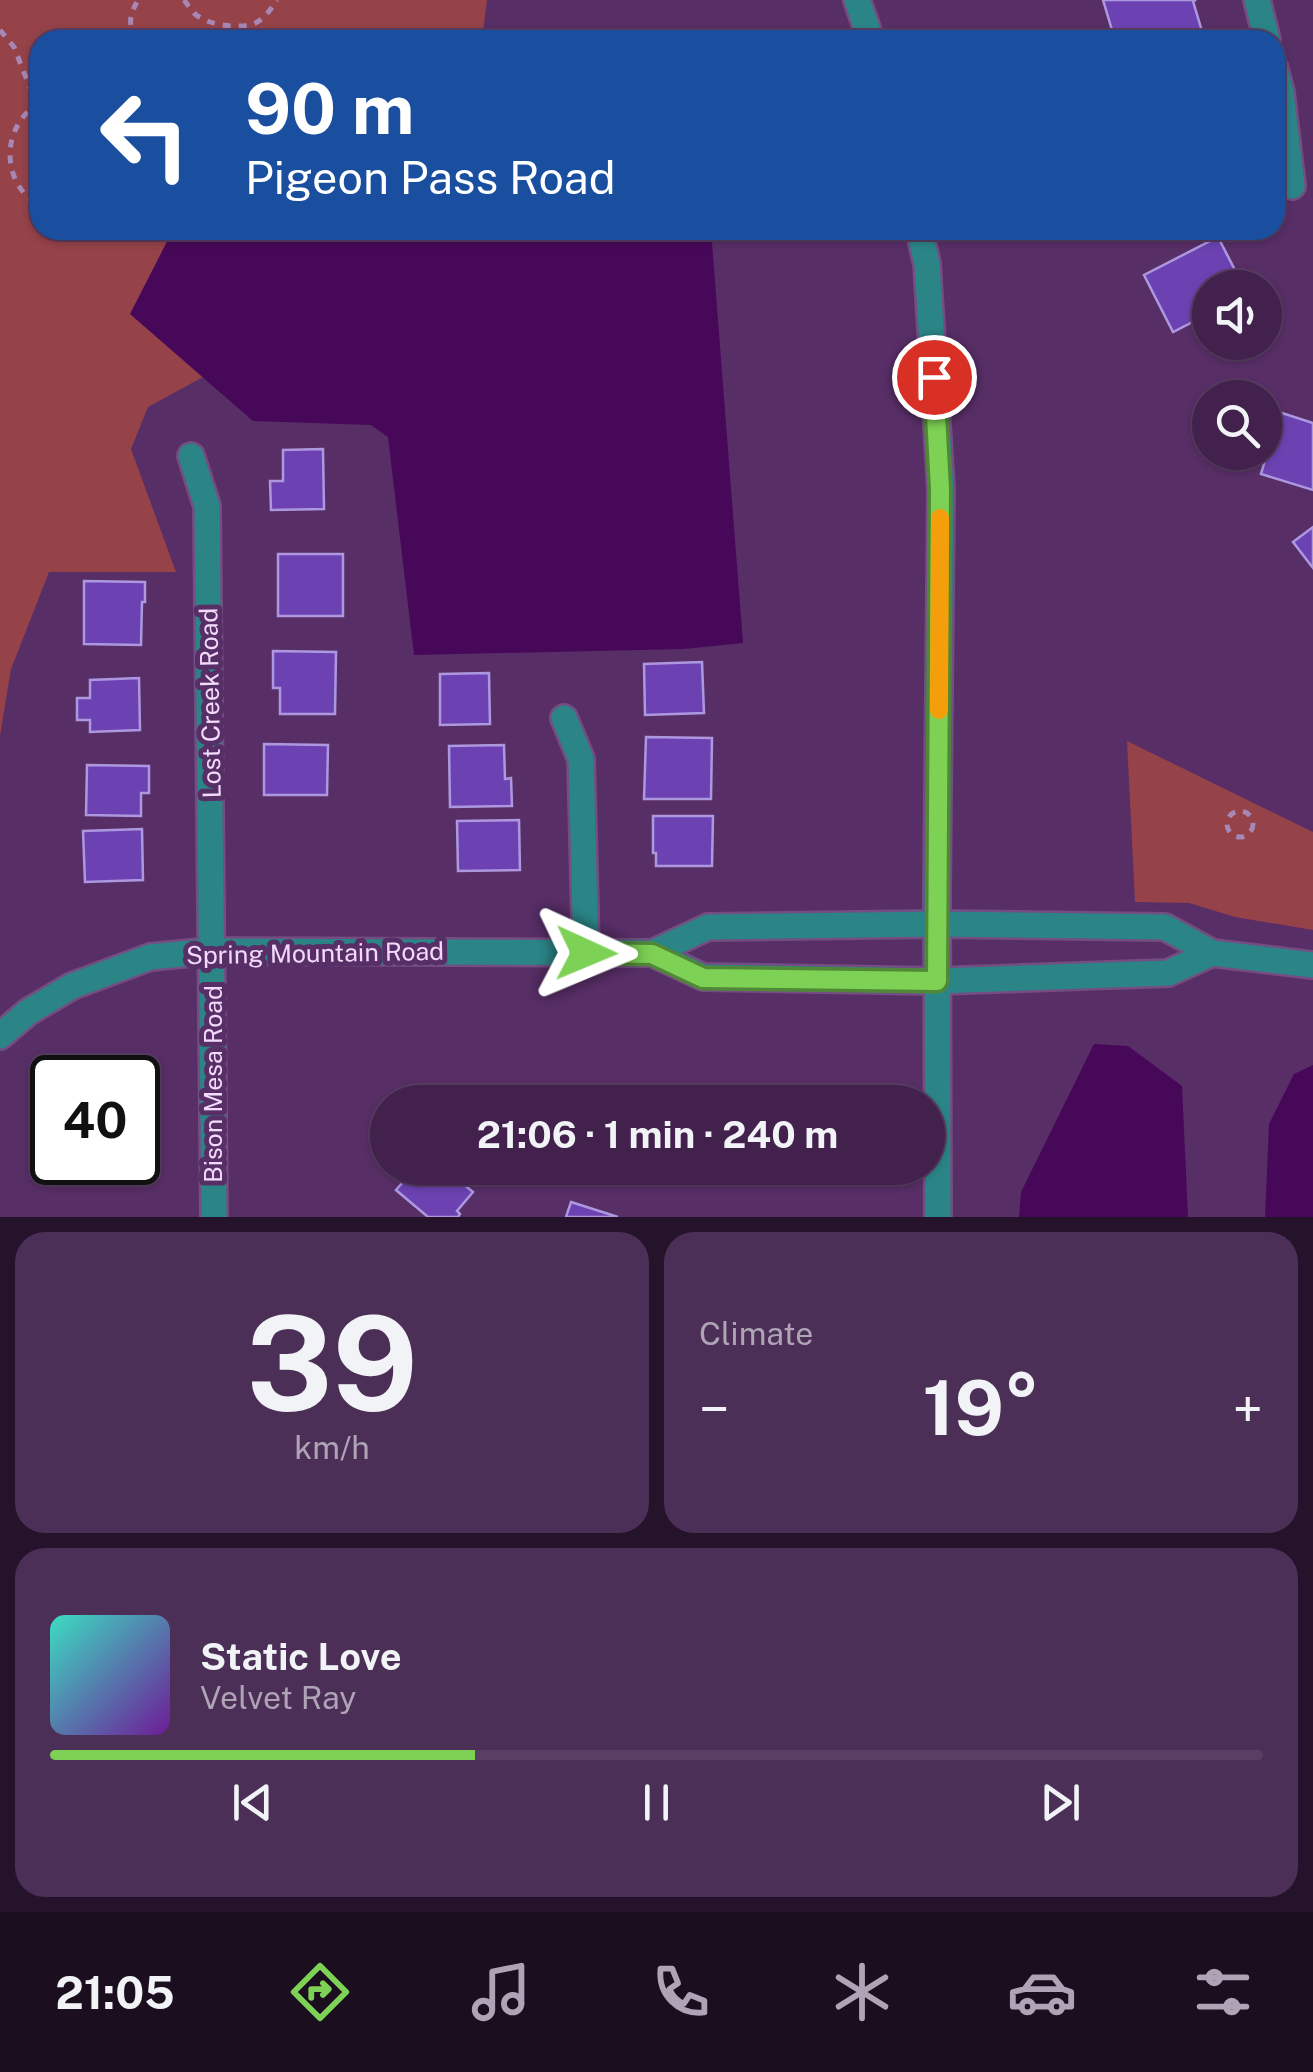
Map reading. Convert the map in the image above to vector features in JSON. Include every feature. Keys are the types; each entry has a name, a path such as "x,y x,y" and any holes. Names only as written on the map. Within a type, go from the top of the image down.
{"street":[{"path":"857,0 867,30"},
{"path":"1257,0 1264,30"},
{"path":"1285,127 1292,186"},
{"path":"921,240 927,264 940,489 938,1217"},
{"name":"Lost Creek Road","path":"192,456 207,506 212,951"},
{"path":"564,718 581,760 586,953"},
{"name":"Spring Mountain Road","path":"652,954 708,926 1165,926 1212,953 1313,965"},
{"name":"Spring Mountain Road","path":"0,1036 28,1012 72,986 150,957 212,951 652,954 703,978 937,981 1168,974 1212,953"},
{"name":"Bison Mesa Road","path":"212,951 214,1217"}],"path":[{"path":"132,30 128,22 138,0"},
{"path":"184,0 195,14 220,24 236,25 252,24 266,15 277,0"},
{"path":"0,30 14,47 30,84"},
{"path":"30,109 13,126 6,157 16,188 30,201"},
{"path":"1242,811 1249,815 1253,822 1250,834 1242,838 1230,832 1230,816 1242,811"}],"shaded area":[{"path":"0,0 487,0 483,30 30,30 30,240 168,240 131,313 203,377 148,407 131,449 176,572 49,572 11,669 0,736"},
{"path":"168,240 712,240 743,643 684,649 414,655 388,437 371,425 253,421 130,314"},
{"path":"1127,741 1313,832 1313,930 1235,917 1189,903 1135,902"},
{"path":"1094,1044 1128,1046 1182,1086 1188,1217 1019,1217 1021,1192"},
{"path":"1313,1065 1313,1217 1265,1217 1269,1124 1294,1074"}],"building":[{"path":"1103,0 1196,0 1193,1 1202,30 1112,30"},
{"path":"1212,240 1220,240 1235,270 1192,270 1192,322 1173,332 1144,275"},
{"path":"1282,413 1313,423 1313,490 1261,474 1262,470 1282,470"},
{"path":"323,449 324,509 271,510 270,481 283,481 283,450"},
{"path":"1313,527 1313,568 1293,542"},
{"path":"278,554 343,554 343,616 278,616"},
{"path":"84,581 145,582 141,645 84,644"},
{"path":"273,651 336,652 335,714 280,714 280,688 273,688"},
{"path":"702,662 704,713 645,715 644,664"},
{"path":"489,673 490,724 440,725 440,674"},
{"path":"139,678 140,730 90,732 90,720 77,720 77,698 90,698 90,680"},
{"path":"646,737 712,738 711,799 644,799"},
{"path":"264,744 328,745 327,795 264,795"},
{"path":"504,745 505,779 511,778 512,806 450,807 449,746"},
{"path":"87,765 149,766 149,793 141,793 141,816 86,815"},
{"path":"653,816 713,816 712,866 656,866"},
{"path":"519,820 520,870 458,871 457,821"},
{"path":"142,829 143,880 85,882 83,831"},
{"path":"400,1185 464,1185 473,1192 457,1211 458,1217 428,1217 396,1190"},
{"path":"571,1202 618,1217 566,1217"}],"slow traffic":[{"path":"939,710 940,518"}],"route":[{"path":"586,953 652,954 703,978 937,981 940,489 934,377"}]}
